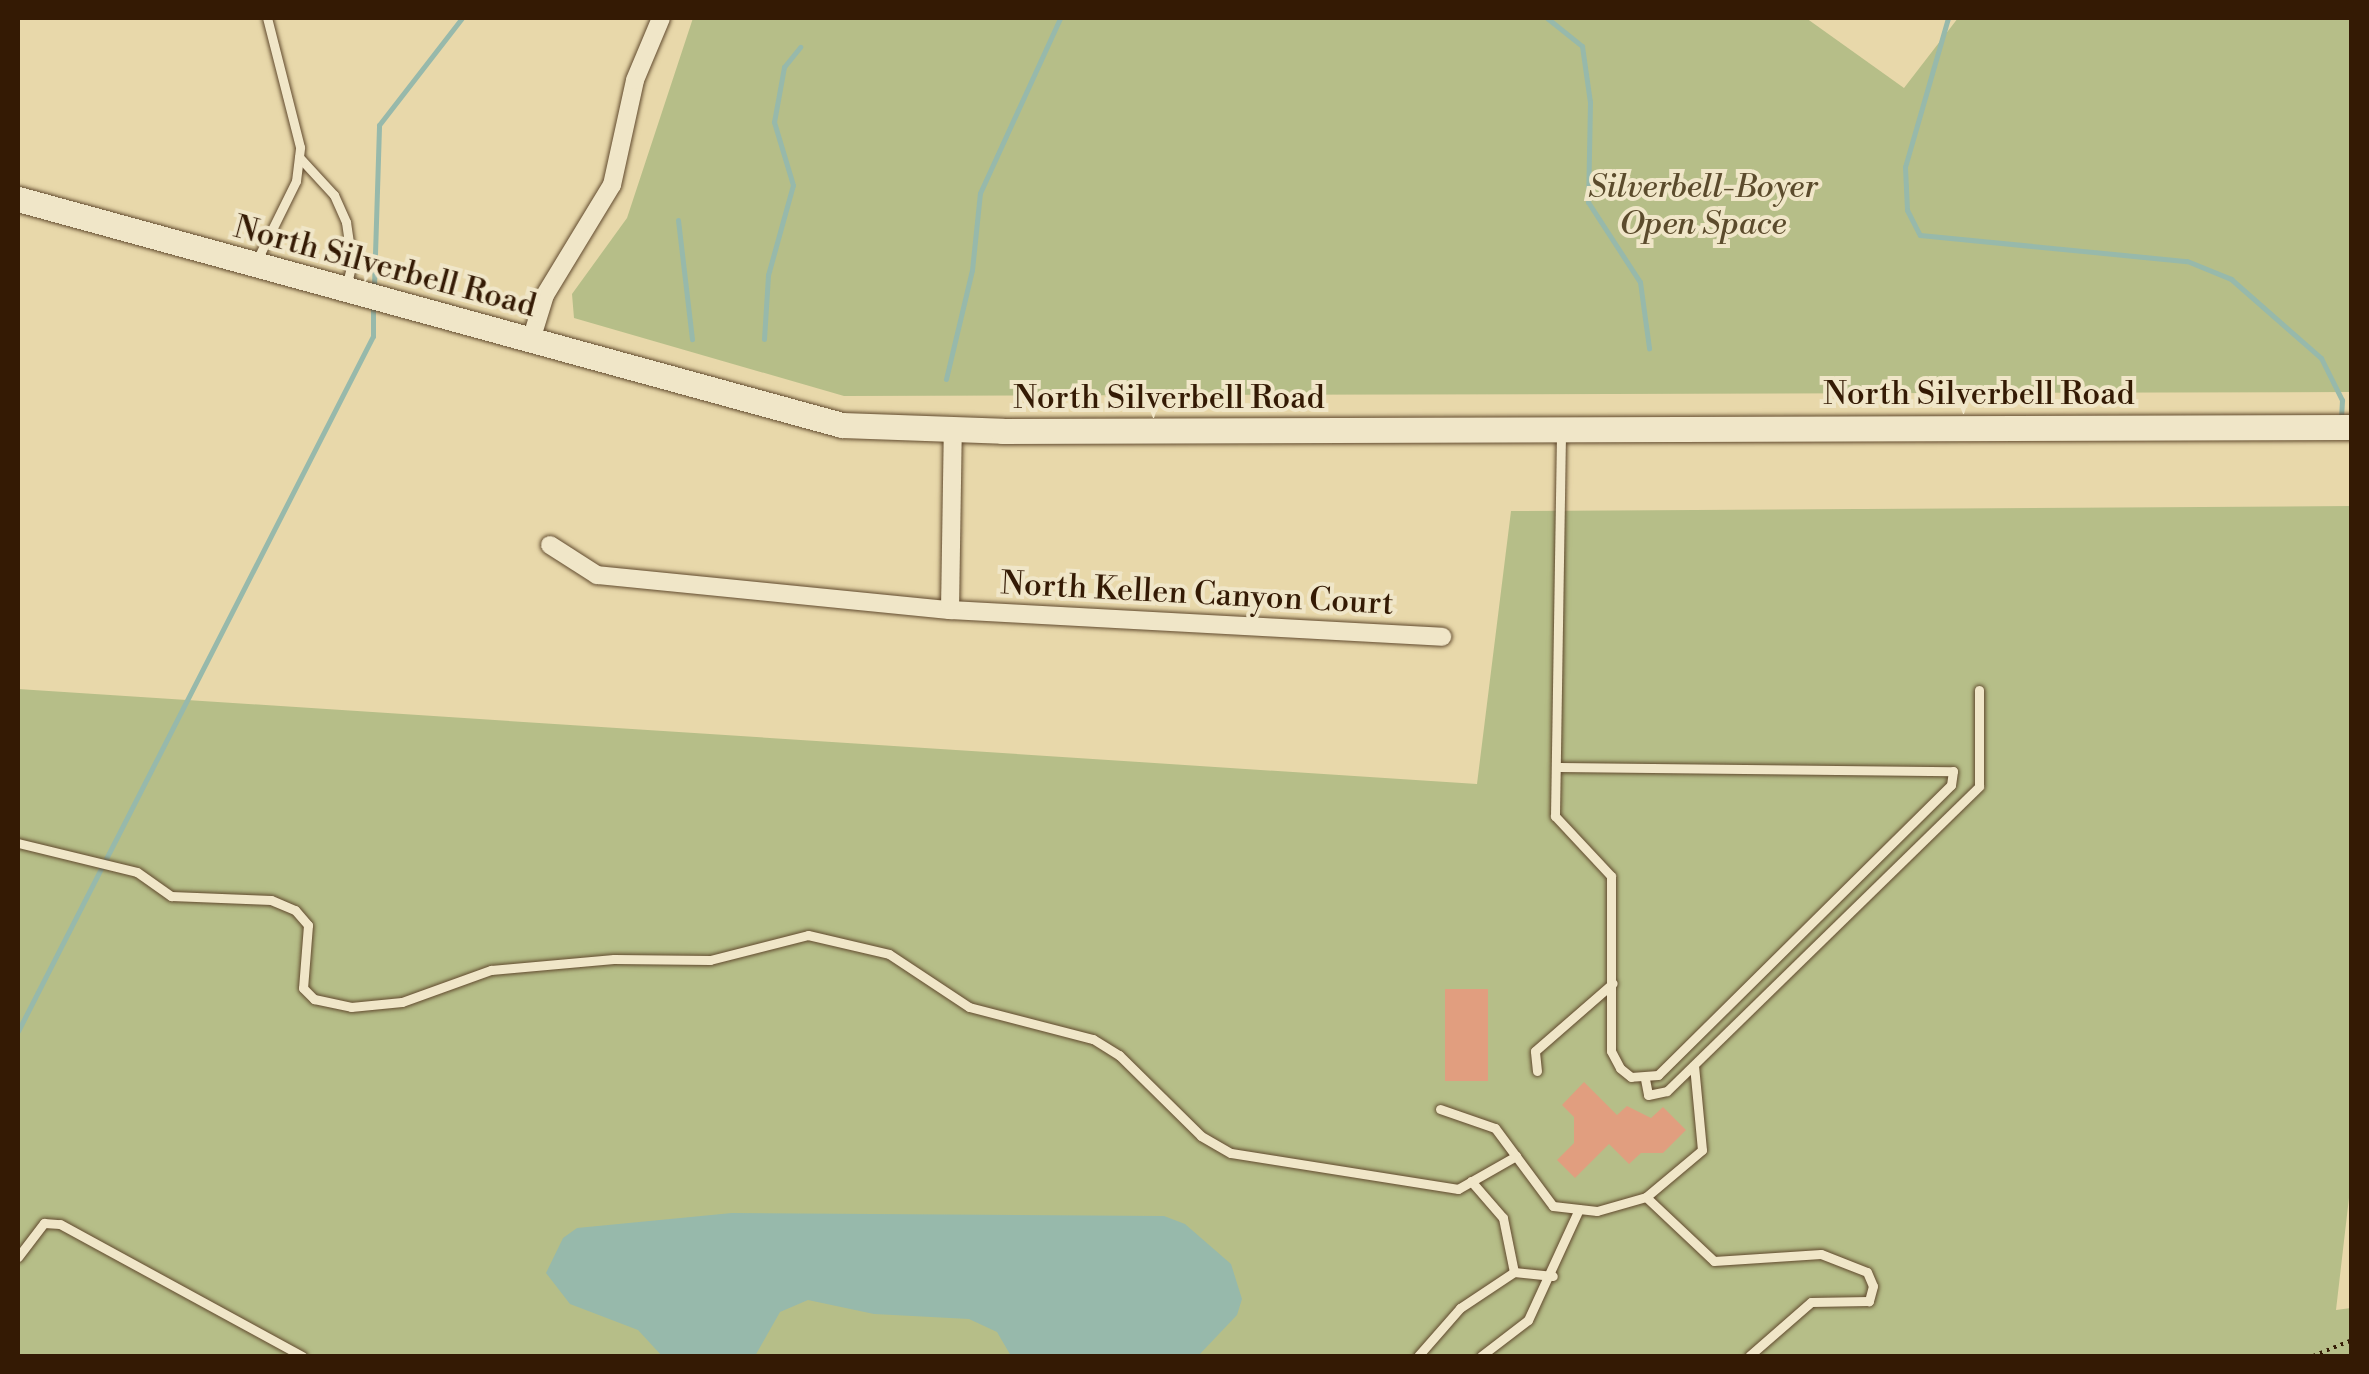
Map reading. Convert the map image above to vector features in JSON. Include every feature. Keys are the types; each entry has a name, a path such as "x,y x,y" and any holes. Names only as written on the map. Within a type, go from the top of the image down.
{"main road":[{"name":"North Silverbell Road","path":"18,199 842,425 953,429 1561,430 2352,426"}],"street":[{"path":"531,340 544,295 612,185 636,80 661,18"},
{"path":"950,610 953,429"},
{"name":"North Kellen Canyon Court","path":"550,545 597,575 950,610 1442,637"}],"lane":[{"path":"254,264 296,182 299,157 267,18"},
{"path":"299,157 334,194 346,222 352,263 346,289"},
{"path":"1560,767 1953,772 1951,785 1658,1075 1645,1079 1620,1068 1611,1051 1611,876 1555,816 1560,767 1561,430"},
{"path":"1645,1079 1648,1095 1667,1091 1979,786 1979,690"},
{"path":"18,842 137,872 172,896 270,900 295,910 308,925 303,988 314,998 351,1008 402,1002 491,970 614,958 710,960 786,937 808,935 888,954 969,1007 1094,1039 1119,1056 1201,1136 1231,1153 1328,1165 1424,1187 1458,1189 1516,1156"},
{"path":"1537,1071 1535,1051 1613,983"},
{"path":"1440,1109 1495,1128 1553,1206 1579,1208 1646,1197 1702,1150 1694,1066"},
{"path":"1471,1182 1503,1218 1514,1272"},
{"path":"1646,1197 1714,1261 1821,1254 1867,1272 1873,1286 1869,1301 1812,1302 1749,1356"},
{"path":"1481,1356 1528,1320 1553,1276 1579,1208"},
{"path":"18,1256 44,1223 60,1224 302,1356"},
{"path":"1418,1356 1460,1308 1514,1272 1553,1276"}],"path":[{"path":"2313,1356 2352,1340"}],"green space":[{"name":"Silverbell-Boyer Open Space","path":"693,18 1806,18 1904,88 1958,18 2351,18 2351,392 844,396 574,318 572,294 627,218"},
{"path":"2351,506 2352,1172 2336,1310 2351,1308 2351,1356 18,1356 18,689 1477,784 1511,511"}],"shaded area":[{"path":"732,1213 1164,1216 1185,1224 1231,1264 1242,1299 1237,1315 1198,1356 1011,1356 997,1332 969,1319 874,1314 808,1300 780,1312 755,1356 662,1356 638,1330 570,1304 546,1273 563,1238 577,1228"}],"building":[{"path":"1445,989 1488,989 1488,1081 1445,1081"},
{"path":"1584,1082 1617,1115 1627,1106 1651,1118 1663,1107 1686,1130 1663,1153 1641,1153 1629,1164 1609,1144 1575,1178 1557,1160 1574,1143 1574,1117 1562,1105"}],"waterway":[{"path":"374,286 379,125 462,18"},
{"path":"946,379 972,270 980,193 1060,18"},
{"path":"1547,18 1582,46 1590,102 1588,202 1640,282 1649,348"},
{"path":"1948,18 1905,167 1907,210 1920,235 2187,261 2231,279 2321,358 2342,400 2341,417"},
{"path":"764,339 768,275 793,185 774,122 784,67 800,47"},
{"path":"678,220 692,339"},
{"path":"18,1031 373,336 373,307"}]}
